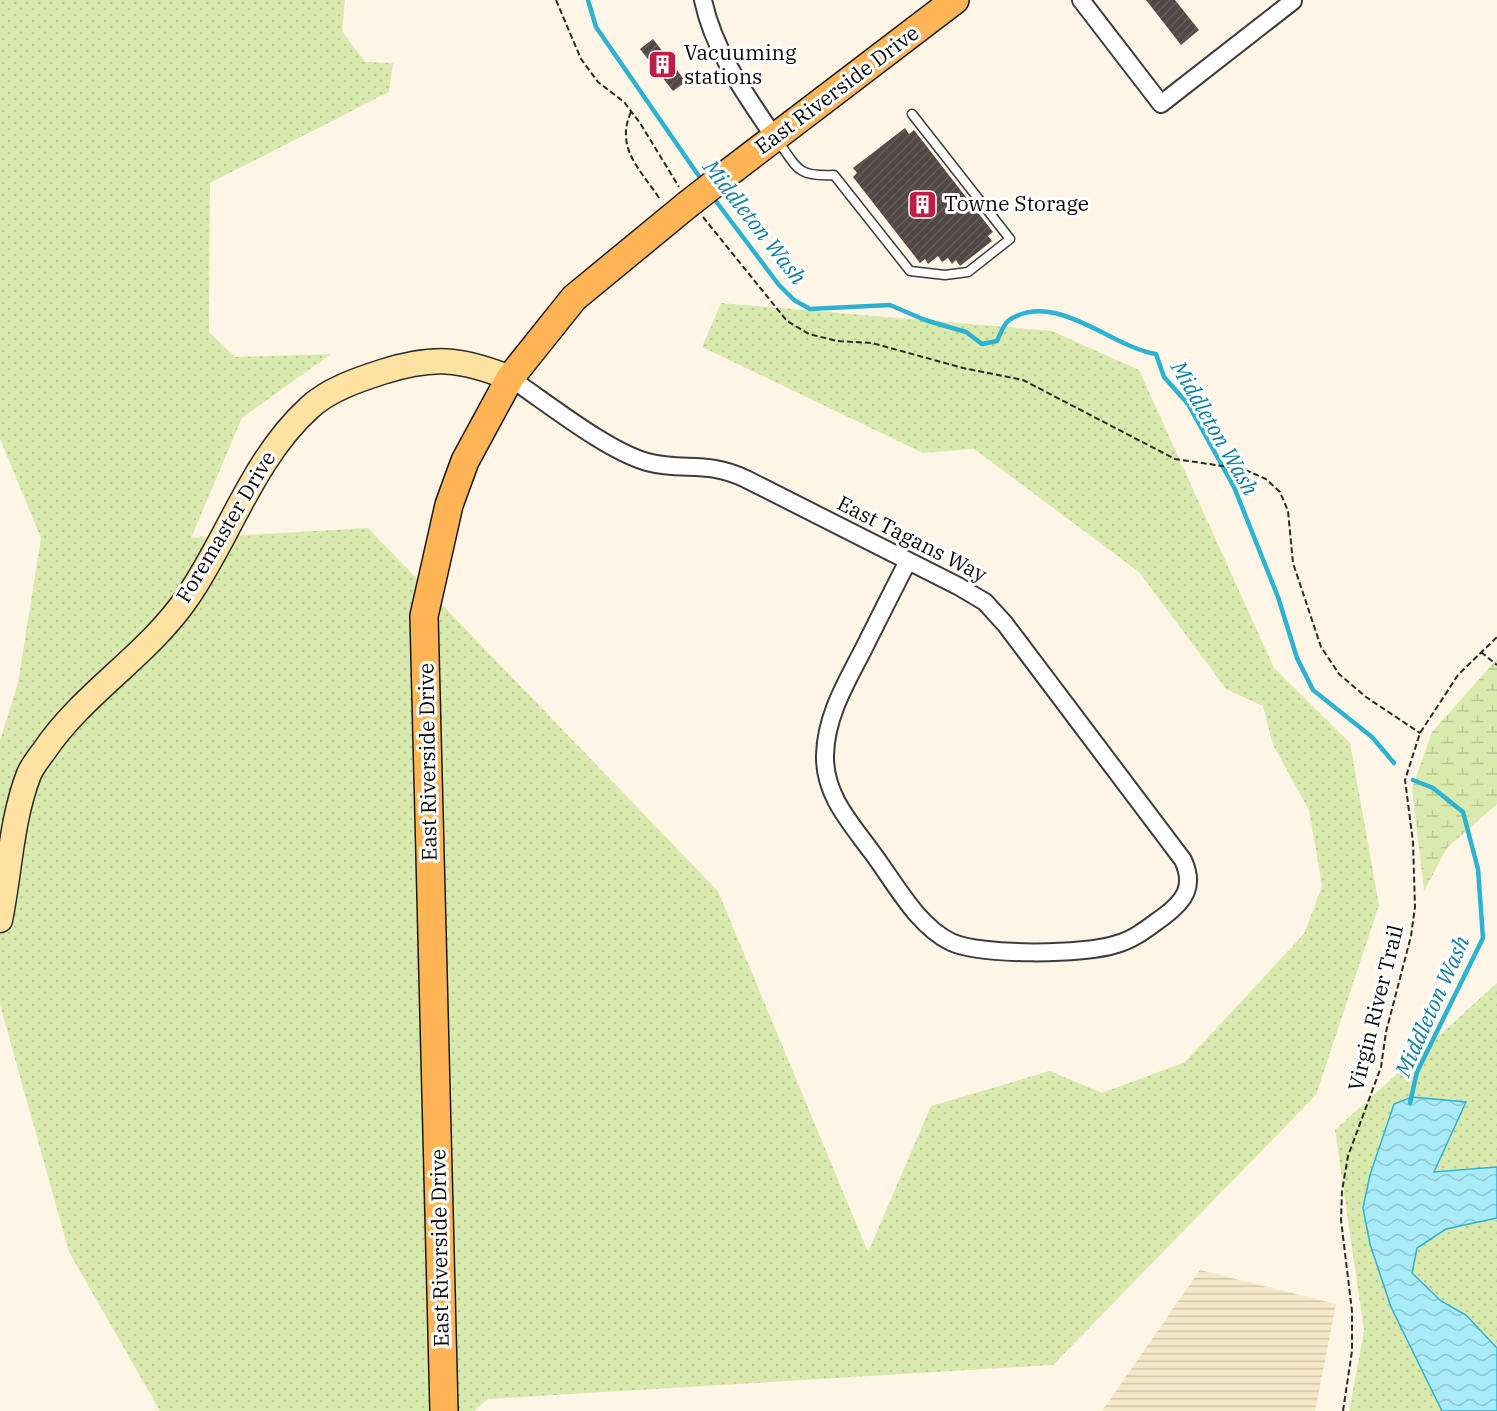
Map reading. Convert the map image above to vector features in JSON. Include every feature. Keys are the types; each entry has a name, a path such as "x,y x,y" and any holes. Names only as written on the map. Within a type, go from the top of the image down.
{"main road":[{"name":"East Riverside Drive","path":"444,1411 424,616 449,505 465,461 510,378 574,298 719,180 956,0"},
{"name":"Foremaster Drive","path":"0,920 9,877 15,819 30,771 60,726 148,642 186,599 280,438 311,406 355,381 399,367 437,359 484,368 510,378"}],"street":[{"path":"703,0 719,47 732,73 775,138"},
{"path":"1081,0 1161,104 1294,0"},
{"name":"East Tagans Way","path":"510,378 633,457 656,463 715,467 730,472 908,561 973,594 995,612 1183,860 1188,877 1186,897 1139,934 1102,948 979,950 949,941 925,922 838,806 828,783 825,756 828,728 833,713 908,561"}],"lane":[{"path":"775,138 802,173 814,176 834,175 910,271 945,275 968,272 1010,239 912,114"}],"path":[{"path":"556,0 581,59 598,82 624,102 640,123 691,204 787,321 809,334 837,341 872,343 963,368 1023,380 1175,459 1243,469 1266,479 1280,492 1288,511 1293,563 1321,647 1339,674 1420,733"},
{"path":"631,112 624,128 625,141 630,154 659,198"},
{"name":"Virgin River Trail","path":"1343,1411 1353,1351 1353,1311 1341,1220 1342,1191 1348,1156 1381,1067 1386,1032 1411,936 1415,874 1405,780 1420,733 1458,675 1497,638"},
{"path":"1481,652 1497,665"}],"shaded area":[{"path":"1200,1270 1336,1304 1315,1411 1102,1411"}],"green space":[{"path":"0,0 345,0 342,31 365,62 393,63 389,92 210,183 209,332 235,357 331,354 242,418 191,538 368,528 718,891 868,1252 931,1106 1050,1071 1102,1093 1185,1062 1304,934 1322,886 1309,810 1273,745 1263,706 1226,689 1139,572 974,449 923,453 702,347 721,303 1052,331 1139,370 1274,668 1350,743 1379,905 1316,1095 1053,1365 488,1399 474,1411 160,1411 69,1252 0,1005 0,740 18,683 41,538 0,439"},
{"path":"1497,659 1497,804 1447,848 1424,891 1412,788 1432,732"},
{"path":"1497,983 1497,1167 1433,1173 1466,1102 1412,1097 1363,1207 1370,1244 1391,1307 1442,1411 1349,1411 1364,1331 1335,1130"},
{"path":"1497,1218 1497,1348 1466,1315 1441,1301 1411,1273 1417,1248 1446,1229"}],"water":[{"path":"1412,1097 1466,1102 1434,1172 1497,1167 1497,1218 1446,1229 1417,1248 1412,1273 1441,1301 1466,1315 1497,1348 1497,1411 1442,1411 1391,1307 1370,1244 1363,1208 1370,1175 1394,1104"}],"building":[{"path":"1146,0 1175,0 1199,30 1181,45"},
{"name":"Vacuuming stations","path":"653,39 686,82 673,91 640,49"},
{"name":"Towne Storage","path":"905,128 909,134 914,130 993,232 988,236 992,241 960,266 956,260 952,264 948,258 942,262 938,256 928,264 925,259 920,263 853,177 857,173 853,168"}],"waterway":[{"name":"Middleton Wash","path":"588,0 596,27 703,182"},
{"name":"Middleton Wash","path":"712,196 779,285 794,300 810,309 890,305 925,320 966,332 982,344 997,341 1008,321 1026,313 1044,311 1063,315 1139,350 1156,354 1164,377 1188,404 1234,487 1278,597 1297,658 1313,690 1372,737 1394,763"},
{"name":"Middleton Wash","path":"1410,1103 1417,1072 1483,938 1478,869 1463,812 1433,788 1413,780"}],"place":[{"name":"Vacuuming stations","path":"663,65"},
{"name":"Towne Storage","path":"923,204"}]}
